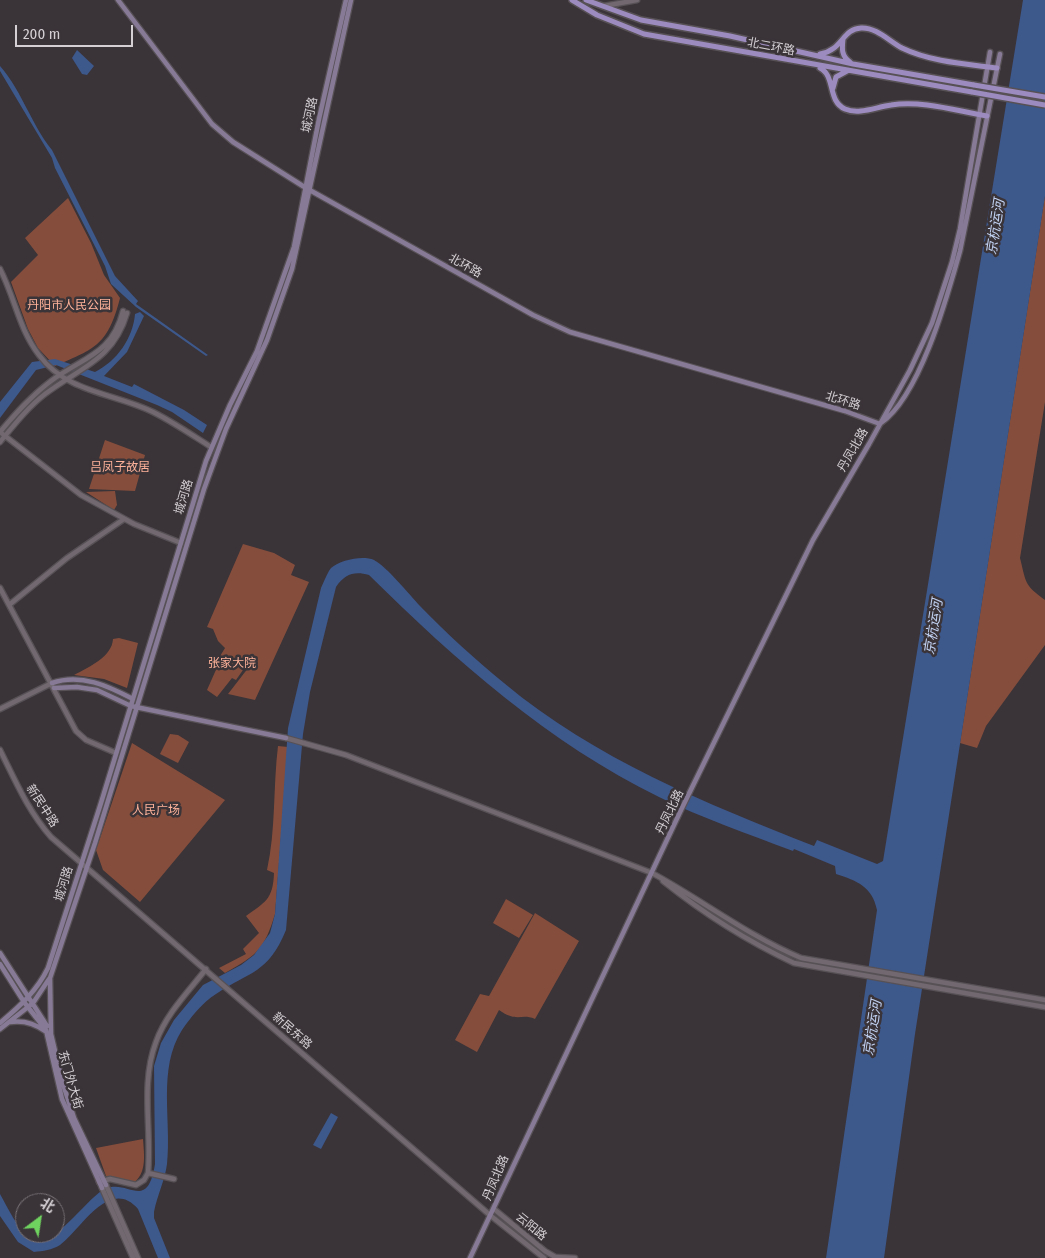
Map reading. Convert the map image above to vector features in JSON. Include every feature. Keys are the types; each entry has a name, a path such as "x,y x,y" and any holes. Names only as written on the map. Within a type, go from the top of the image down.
{"main road":[{"name":"北环路","path":"118,0 212,124 254,158 533,315 570,332 845,411 880,424"},
{"name":"城河路","path":"0,1029 31,1005 50,978 137,708 187,539 215,457 226,429 265,347 281,303 300,238 307,189 346,0"},
{"name":"城河路","path":"0,1023 29,997 42,982 48,968 211,447 257,351 280,291 294,247 351,0"},
{"name":"北二环路","path":"572,0 597,15 644,34 1045,105"},
{"name":"北二环路","path":"586,0 640,20 730,36 854,64 1045,97"},
{"path":"818,55 836,49 852,30 862,28 872,30 903,48 922,55 997,68"},
{"path":"844,38 842,51 845,59 854,64"},
{"path":"880,424 910,370 932,323 944,290 960,229 990,52"},
{"path":"880,424 891,416 910,387 940,319 960,252 1000,54"},
{"path":"815,65 825,70 829,77 832,93 838,104 853,111 892,104 911,104 987,116"},
{"path":"832,93 836,77 850,70"},
{"name":"丹凤北路","path":"470,1258 681,810 813,540 880,424"},
{"path":"52,683 72,679 90,681 104,685 133,699"},
{"path":"54,688 77,687 97,690 137,708 286,738"},
{"path":"0,953 29,997 31,1005"},
{"path":"0,964 24,1002 31,1005"},
{"name":"城河路","path":"50,978 51,1024"},
{"name":"东门外大街","path":"31,1005 49,1033 62,1100 103,1184"},
{"path":"9,1022 26,1022 49,1033"},
{"name":"东门外大街","path":"49,1033 51,1024"}],"street":[{"path":"602,7 637,0"},
{"path":"0,270 22,328 41,358 52,370 66,380 151,411 211,447"},
{"path":"0,442 5,436 30,407 108,351 122,328 125,312 111,340 97,354 66,370 26,401 0,432 5,436 81,495 124,519 181,543"},
{"path":"9,605 67,558 124,519"},
{"path":"0,588 52,683 76,732 86,740 116,753"},
{"path":"0,709 52,683"},
{"path":"286,738 346,755 652,872 694,896 774,947 801,958 1045,1000"},
{"name":"新民中路","path":"0,750 40,824 50,836 81,862"},
{"name":"新民东路","path":"81,862 491,1216"},
{"path":"652,872 689,902 768,951 794,963 1045,1008"},
{"path":"133,1258 103,1184 136,1185 140,1184 148,1173 148,1087 150,1062 156,1042 172,1013 206,969"},
{"path":"148,1173 174,1179"},
{"path":"112,1205 138,1258"},
{"name":"云阳路","path":"494,1209 545,1251 556,1257"},
{"name":"云阳路","path":"491,1216 544,1258"},
{"path":"567,1252 576,1258"},
{"path":"556,1257 576,1258"}],"green space":[{"path":"1045,195 1045,402 1020,558 1023,573 1029,586 1045,600 1045,645 986,726 977,748 960,743"},
{"name":"丹阳市人民公园","path":"68,198 91,243 104,275 120,298 111,326 99,342 91,349 55,366 38,348 28,329 11,282 38,255 25,238"},
{"name":"吕凤子故居","path":"105,440 145,455 135,491 89,489"},
{"path":"115,491 117,505 114,510 86,492"},
{"name":"张家大院","path":"243,544 274,553 295,565 291,575 309,582 255,700 228,694 252,663 254,658 252,657 236,680 232,678 217,697 207,690 219,663 217,661 225,648 218,641 213,629 207,627"},
{"path":"119,638 138,643 127,688 104,679 74,675 99,661 109,651 113,639"},
{"path":"170,734 178,735 189,742 178,763 160,754"},
{"name":"人民广场","path":"132,743 225,800 140,902 103,870 96,850"},
{"path":"278,746 288,747 275,914 267,936 258,950 245,961 225,973 219,968 246,954 243,949 259,933 246,916 267,899 272,889 274,873 267,870 272,839"},
{"path":"506,899 533,915 519,938 493,923"},
{"path":"535,913 579,941 535,1019 510,1016 499,1010 477,1052 455,1040 480,994 489,996"},
{"path":"143,1139 143,1168 135,1182 106,1176 96,1148"}],"water":[{"name":"京杭运河","path":"1023,0 1045,0 1045,196 915,1034 884,1258 826,1258 877,910 871,895 857,882 836,874 835,866 794,849 793,851 725,826 675,805 580,752 505,698 470,669 369,575 359,573 346,576 336,587 310,692 303,734 286,930 265,964 216,994 197,1010 182,1030 174,1045 168,1078 167,1164 154,1212 154,1218 170,1258 158,1258 138,1209 127,1200 116,1199 106,1202 96,1209 65,1241 65,1226 105,1189 121,1187 142,1191 147,1187 155,1164 154,1066 161,1043 174,1020 203,985 241,965 254,955 270,933 275,914 288,728 321,588 331,568 335,565 352,559 364,558 379,563 440,626 504,683 539,710 613,757 692,796 814,846 817,840 877,864 883,861"},
{"path":"77,50 94,66 87,75 82,74 72,58"},
{"path":"0,66 8,76 52,150 115,276 138,301 136,304 208,355 206,356 136,307 111,284 105,266 55,168 52,158 0,71"},
{"path":"140,312 144,316 127,352 104,376 132,387 134,384 184,410 207,425 203,433 172,412 157,405 56,365 36,370 0,418 0,402 32,362 55,359 95,372 117,355 131,332 135,314"},
{"path":"331,1113 338,1117 321,1149 313,1145"},
{"path":"0,1194 15,1221 15,1238 0,1216"},
{"path":"20,1243 62,1243 57,1247 34,1252"}]}
